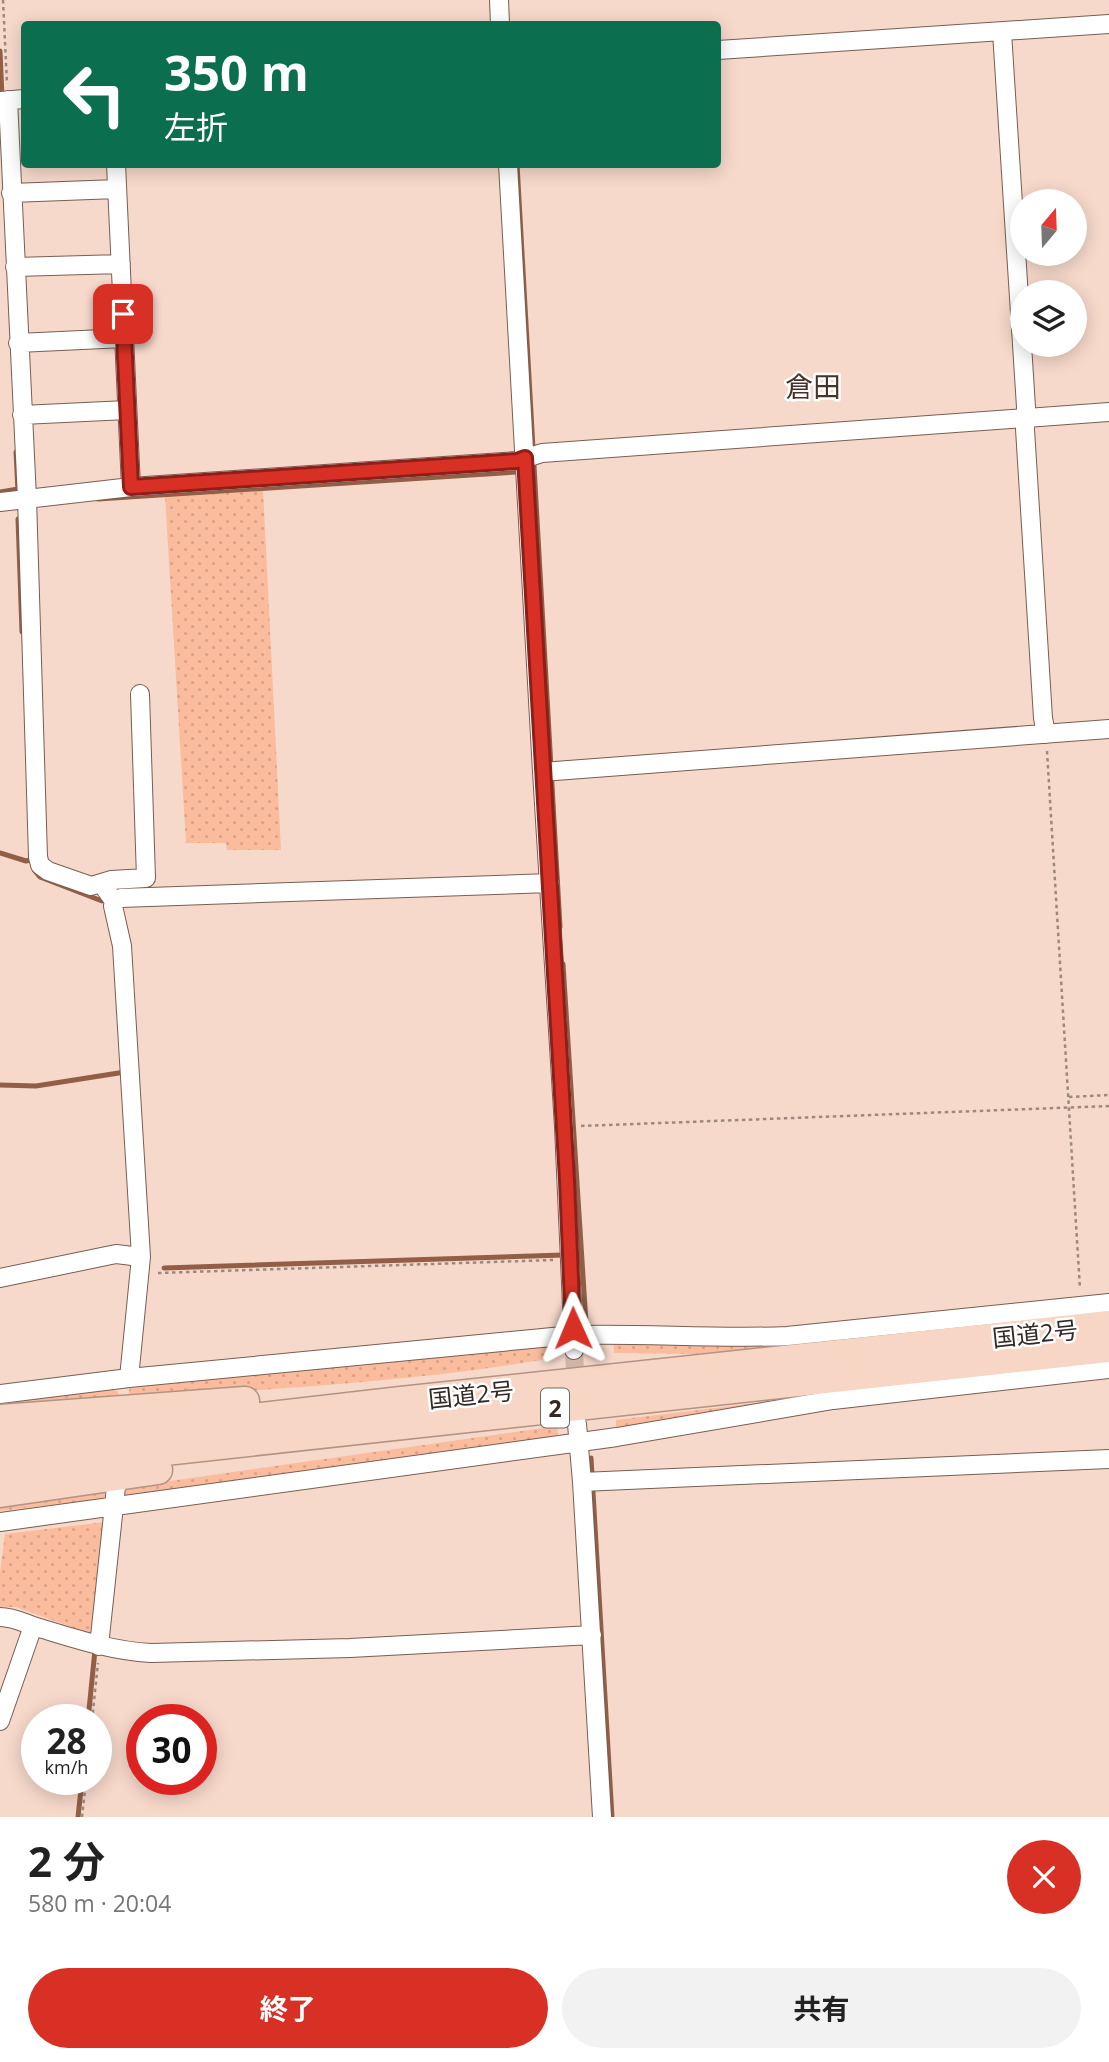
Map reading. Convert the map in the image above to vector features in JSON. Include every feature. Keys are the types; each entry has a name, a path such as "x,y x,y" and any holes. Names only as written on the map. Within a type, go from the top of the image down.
{"highway":[{"name":"国道2号","path":"0,1447 1109,1325"},
{"name":"国道2号","path":"0,1469 1109,1348"},
{"path":"0,1419 358,1392 401,1401"},
{"path":"0,1493 348,1446 642,1399"}],"street":[{"path":"499,0 500,21"},
{"path":"721,50 1109,24"},
{"path":"1002,32 1042,705 1046,734"},
{"path":"10,98 11,193 27,498 37,857 40,864 48,871 121,898 550,883"},
{"path":"116,168 131,487"},
{"path":"508,168 531,456 574,1343"},
{"path":"11,193 117,189"},
{"path":"15,267 121,264"},
{"path":"18,343 124,338"},
{"path":"22,415 127,410"},
{"path":"0,502 131,487 517,461 531,456 1109,412"},
{"path":"123,1401 141,1264 122,946 108,894 111,880 146,878 140,694"},
{"path":"548,771 1109,729"},
{"path":"0,1278 116,1254 141,1264"},
{"path":"0,1394 127,1379 574,1343 628,1334 787,1336 1109,1303"},
{"path":"0,1522 579,1443 834,1400 1109,1369"},
{"path":"577,1424 588,1482 592,1635 602,1817"},
{"path":"588,1482 1109,1459"},
{"path":"99,1646 116,1487"},
{"path":"0,1515 69,1514"},
{"path":"0,1617 17,1619 99,1646 125,1651 187,1653 350,1648 592,1635"},
{"path":"0,1721 33,1626"}],"path":[{"path":"4,0 10,98"},
{"path":"1046,734 1082,1306"},
{"path":"1069,1097 1109,1095"},
{"path":"577,1126 1109,1106"},
{"path":"141,1264 571,1260"},
{"path":"94,1704 99,1646"},
{"path":"82,1817 84,1795"}],"shaded area":[{"path":"263,489 281,850 227,850 226,843 186,843 165,496"},
{"path":"613,1339 781,1343 779,1346 695,1354 614,1353"},
{"path":"551,1342 553,1358 500,1366 341,1384 128,1400 133,1383"},
{"path":"117,1391 120,1396 0,1412 0,1400"},
{"path":"780,1400 616,1431 616,1420"},
{"path":"557,1426 559,1440 124,1498 121,1488"},
{"path":"113,1489 107,1499 0,1511 0,1502"},
{"path":"105,1522 94,1633 16,1607 0,1607 0,1572 5,1534"}],"waterway":[{"path":"0,51 2,97"},
{"path":"517,168 560,927"},
{"path":"16,452 18,492"},
{"path":"98,499 516,472"},
{"path":"0,492 18,489"},
{"path":"18,519 22,632"},
{"path":"0,853 30,860"},
{"path":"35,871 40,877 102,901 108,897"},
{"path":"563,964 586,1323"},
{"path":"0,1085 36,1086 125,1072"},
{"path":"164,1268 563,1255"},
{"path":"591,1458 612,1817"},
{"path":"90,1704 95,1650"},
{"path":"78,1817 80,1795"}],"tunnel":[{"path":"574,1350 576,1392"}],"district":[{"name":"倉田","path":"813,386"}],"route":[{"path":"123,314 131,487 517,461 525,458 567,1180 573,1328"}]}
